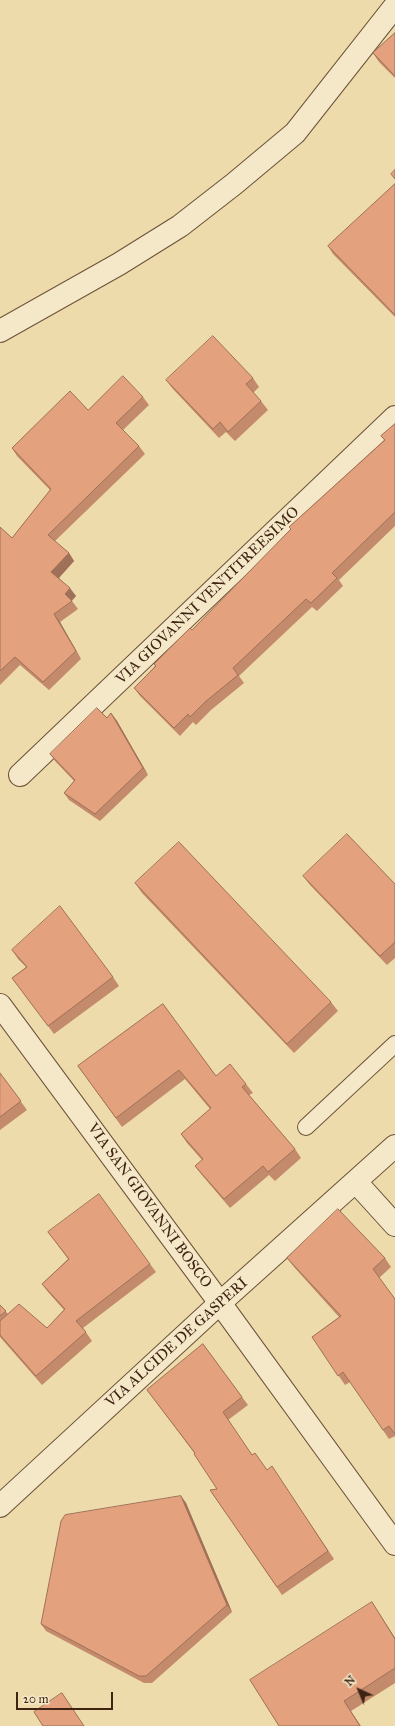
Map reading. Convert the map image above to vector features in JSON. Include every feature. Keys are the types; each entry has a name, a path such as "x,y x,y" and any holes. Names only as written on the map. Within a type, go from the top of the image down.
{"street":[{"path":"0,331 119,264 180,226 234,184 295,133 395,6"},
{"name":"VIA GIOVANNI VENTITREESIMO","path":"20,775 395,417"},
{"name":"VIA SAN GIOVANNI BOSCO","path":"0,1005 220,1303 395,1544"},
{"name":"VIA ALCIDE DE GASPERI","path":"0,1506 220,1303 395,1146"},
{"path":"356,1182 395,1225"}],"lane":[{"path":"306,1127 395,1044"}],"building":[{"path":"395,33 395,76 373,53"},
{"path":"395,170 395,179 391,174"},
{"path":"395,184 395,315 328,246"},
{"path":"213,336 253,378 246,384 261,401 228,432 220,422 213,429 166,380"},
{"path":"123,376 143,397 116,423 139,446 48,535 69,553 51,572 70,588 65,594 72,601 54,614 76,651 43,682 15,657 0,671 0,527 12,538 51,489 12,448 70,391 88,410"},
{"path":"395,424 395,512 332,573 337,578 311,603 306,599 233,668 238,675 205,702 190,717 188,714 174,728 134,688 156,666 154,664 190,628 192,630 291,529 289,527 385,440 381,436"},
{"path":"97,708 107,718 111,713 143,768 95,814 64,793 75,780 50,754"},
{"path":"347,834 395,884 395,942 380,956 303,876"},
{"path":"179,842 331,1002 287,1044 135,883"},
{"path":"60,906 113,977 48,1026 12,978 27,967 12,950"},
{"path":"163,1004 216,1076 230,1064 246,1084 242,1087 295,1149 268,1172 263,1166 224,1199 195,1166 203,1159 181,1134 211,1108 179,1070 116,1118 78,1066"},
{"path":"0,1073 21,1101 0,1117"},
{"path":"99,1194 150,1264 76,1321 86,1332 36,1376 0,1335 0,1321 19,1304 47,1328 65,1309 42,1284 69,1259 48,1232"},
{"path":"338,1209 385,1258 373,1269 395,1299 395,1434 389,1426 383,1430 343,1372 338,1376 312,1337 341,1316 287,1258"},
{"path":"0,1305 6,1311 0,1316"},
{"path":"203,1344 242,1397 223,1412 252,1455 255,1453 267,1470 272,1466 328,1551 277,1587 210,1490 217,1489 194,1454 195,1453 147,1390"},
{"path":"181,1496 227,1605 146,1676 139,1676 41,1624 61,1521 65,1515"},
{"path":"372,1602 395,1639 395,1668 344,1701 360,1726 279,1726 250,1680"},
{"path":"62,1693 84,1726 43,1726 34,1712"}]}
